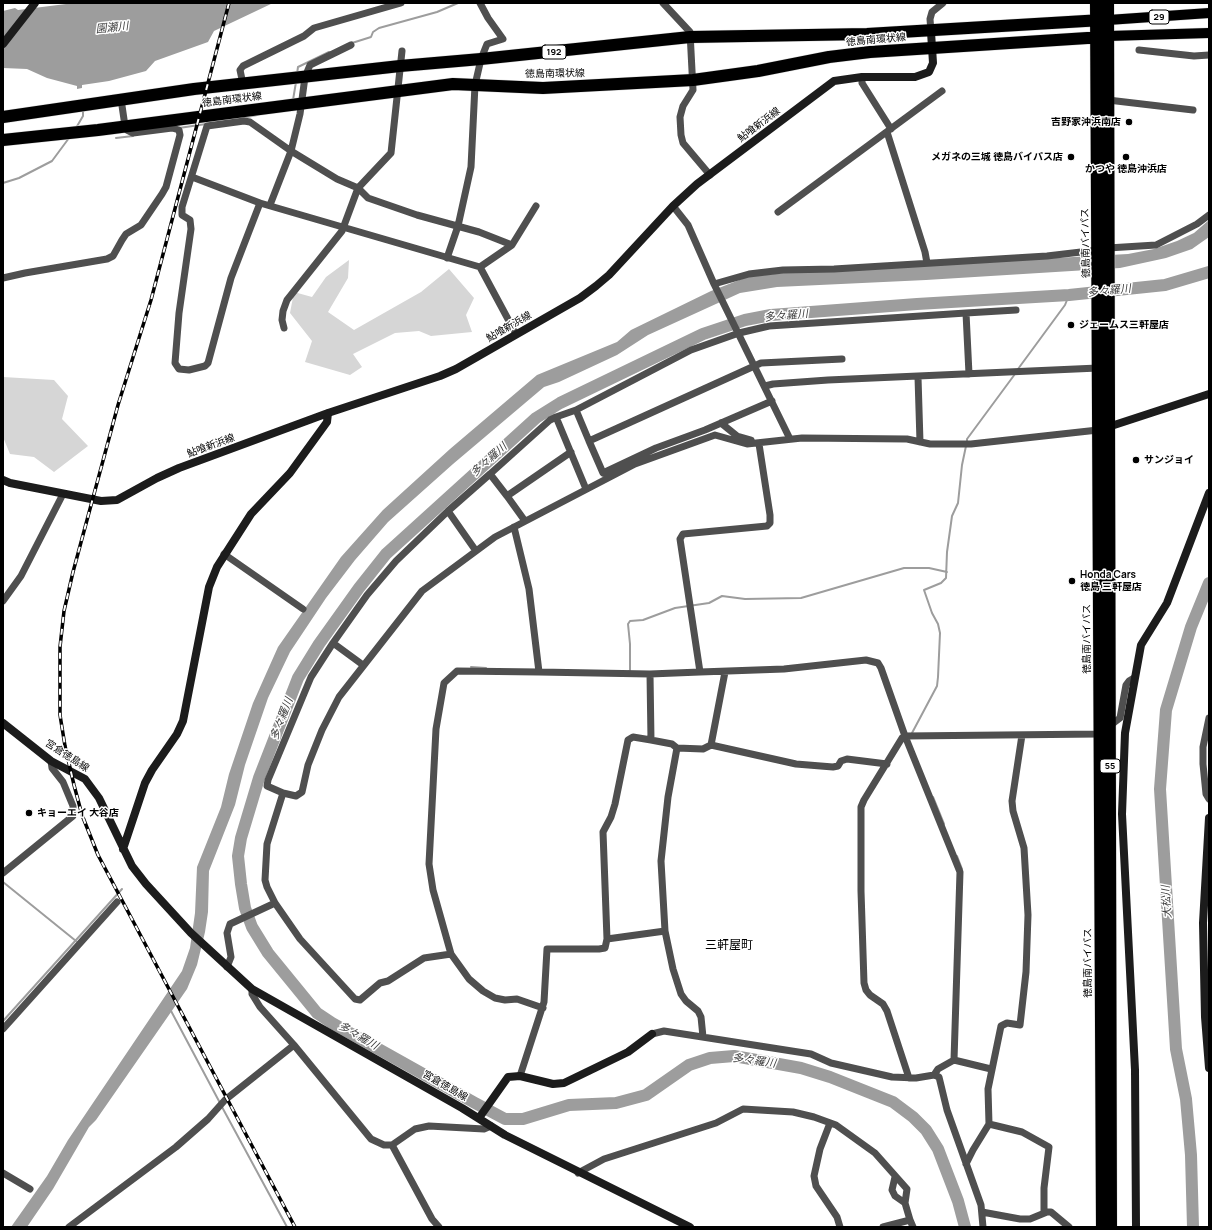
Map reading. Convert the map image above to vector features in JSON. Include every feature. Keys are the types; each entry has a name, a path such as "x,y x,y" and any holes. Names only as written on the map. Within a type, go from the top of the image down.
{"highway":[{"name":"徳島南バイパス","path":"1096,3 1095,37 1103,251"},
{"name":"徳島南バイパス","path":"1102,1227 1100,734 1103,251 1108,100 1108,3"},
{"name":"徳島南環状線","path":"3,117 121,99 243,84 400,66 690,37 931,32 1108,20"},
{"name":"徳島南環状線","path":"3,140 98,130 302,104 397,90 453,84 543,88 693,80 758,71 829,57 932,48 1108,36"},
{"name":"徳島南バイパス","path":"1103,305 1098,368 1103,428 1109,726 1111,1227"}],"main road":[{"path":"3,44 35,3"},
{"name":"29","path":"1108,20 1209,13"},
{"name":"鮎喰新浜線","path":"3,480 100,501 117,500 157,478 179,468 328,413 440,376 580,298 609,275 673,206 710,175 834,81 862,77 915,77 929,72 933,63 931,32"},
{"name":"29","path":"1108,36 1209,33"},
{"path":"1103,428 1209,394"},
{"path":"123,850 145,783 152,770 177,734 183,721 209,587 224,554 251,514 290,473 327,422 328,413"},
{"path":"1136,1227 1135,1070 1122,814 1125,733 1141,645 1167,603 1209,493"},
{"name":"宮倉徳島線","path":"3,723 51,761 77,773 93,788 123,850 132,866 146,884 191,933 252,989 480,1116 491,1126 578,1173 690,1227"},
{"path":"1209,818 1207,882 1203,931 1209,1068"},
{"path":"480,1116 508,1077 520,1076 553,1084 564,1083 628,1052 652,1034"}],"street":[{"path":"243,84 240,70 243,66 280,46 304,36 314,28 401,3"},
{"path":"447,258 458,226 471,167 475,85 481,59 487,44 503,39 488,18 480,3"},
{"path":"663,3 679,22 686,26 690,37 693,90 686,100 680,117 683,143 710,175"},
{"path":"931,32 930,20 932,12 943,3"},
{"path":"270,205 291,151 302,104 305,77 310,65 351,45"},
{"path":"284,328 283,311 288,300 343,228 358,188 392,153 402,50"},
{"path":"1140,50 1194,56 1209,55"},
{"path":"862,77 862,83 889,130 926,252 927,263"},
{"path":"778,212 942,91"},
{"path":"3,278 108,259 114,256 126,234 142,225 166,187 180,135 179,130 172,128 134,133 127,130 125,126 121,99"},
{"path":"1108,100 1193,110"},
{"path":"260,203 231,278 208,363 205,366 189,370 180,369 175,363 179,313 191,229 190,220 182,215 182,207 208,126 244,121 250,122 291,151 337,179 358,188 368,198 380,203 458,226 512,245"},
{"path":"192,177 260,203 480,267 516,334"},
{"path":"480,267 512,245 536,206"},
{"path":"673,206 688,225 715,286 789,436"},
{"path":"715,286 749,274 771,271 834,269 1047,256 1156,245 1198,224 1209,215"},
{"path":"789,436 759,444 740,444 722,436 709,437 635,464 496,537 422,591 343,691 322,730 308,765 302,792 296,796 283,793 267,786 268,780 311,677 367,595 396,561 448,511 550,420 576,410 691,350 738,331 795,323 1016,310"},
{"path":"966,313 969,374"},
{"path":"589,442 761,363 842,359"},
{"path":"765,386 773,384 1098,368"},
{"path":"918,377 920,442"},
{"path":"576,410 603,473 656,448 721,424 772,401"},
{"path":"556,417 586,489"},
{"path":"721,424 745,440 789,436 907,439 920,442 959,444 971,444 1103,428"},
{"path":"700,672 680,539 683,534 767,526 770,523 759,444"},
{"path":"507,496 571,452"},
{"path":"490,474 525,522"},
{"path":"3,601 21,576 63,494"},
{"path":"448,511 476,551"},
{"path":"514,527 529,589 539,672"},
{"path":"224,554 303,609"},
{"path":"333,643 364,665"},
{"path":"543,1008 525,1001 517,999 505,1000 489,994 469,979 451,954 432,890 429,864 436,728 444,683 458,671 650,674 784,669 873,660 878,663 881,668 905,736 960,872 954,1060"},
{"path":"711,745 725,672"},
{"path":"650,674 651,740"},
{"path":"909,1078 887,1011 883,1004 870,995 866,990 864,983 861,891 861,807 902,738 905,736 1100,734 1120,718 1126,685 1129,680 1134,678"},
{"path":"1209,718 1203,747 1206,794 1209,799"},
{"path":"966,1164 989,1124 988,1097 991,1070 1001,1026 1007,1023 1020,1025 1026,972 1028,914 1024,848 1013,811 1012,801 1022,735"},
{"path":"520,1076 543,1008 546,993 547,949 605,948 603,832 611,817 615,804 628,740 632,737 651,740 672,744 677,748 703,749 711,745 796,764 833,767 838,766 842,761 847,760 887,764"},
{"path":"677,748 668,797 661,861 665,931 676,981 686,1000 698,1011 701,1017 703,1037"},
{"path":"3,873 73,816 73,806 63,782 52,768 51,761"},
{"path":"283,793 267,844 265,858 267,887 275,902 300,939 355,999 360,1000 380,983 388,981 424,958 451,954"},
{"path":"3,1029 117,902"},
{"path":"227,967 231,957 228,928 230,924 275,902"},
{"path":"606,939 665,931"},
{"path":"252,989 252,994 260,1007 294,1045 371,1139 384,1145 392,1145 415,1130 429,1126 484,1129 491,1126"},
{"path":"652,1034 664,1031 811,1054 831,1063 892,1077 909,1078 934,1075 939,1076 947,1110 982,1212 983,1227"},
{"path":"69,1227 176,1147 208,1119 233,1093 294,1045"},
{"path":"934,1075 938,1069 954,1060 991,1070"},
{"path":"578,1173 604,1160 716,1123 743,1109 802,1114 843,1129 875,1153 907,1189 905,1203 911,1223 883,1227"},
{"path":"830,1123 814,1171 814,1182 837,1217 840,1227"},
{"path":"989,1124 1022,1132 1049,1147 1044,1213"},
{"path":"392,1145 432,1219 439,1227"},
{"path":"3,1174 30,1189"},
{"path":"895,1177 892,1190 895,1196 905,1203"},
{"path":"982,1212 1020,1219 1034,1218 1044,1213 1051,1212 1069,1227"}],"shaded area":[{"path":"349,260 348,278 328,312 354,330 421,292 449,269 474,298 466,315 472,332 431,336 419,331 395,333 353,354 362,367 350,375 305,362 312,341 290,313 294,292 312,297 326,277"},
{"path":"3,377 54,380 68,396 62,419 88,446 54,472 34,457 10,454 3,437"}],"water":[{"name":"園瀬川","path":"74,3 273,3 214,31 208,42 155,61 146,71 109,81 82,85 82,88 77,89 77,86 47,78 27,69 3,68 3,11 15,8 18,10"},
{"path":"1209,220 1209,237 1192,249 1166,258 1120,268 926,280 777,287 740,293 648,335 617,355 559,382 544,387 453,464 388,522 355,560 326,598 290,652 268,698 245,765 235,805 209,871 208,912 205,932 197,965 187,989 96,1120 89,1127 53,1189 27,1227 11,1227 47,1176 68,1140 182,971 190,948 195,913 197,867 221,807 229,774 253,703 278,647 341,557 383,510 450,449 537,375 617,342 631,330 711,291 747,277 783,273 1128,254 1154,249 1177,241 1194,233"}],"waterway":[{"path":"352,43 371,37 373,32 379,28 437,12 458,3"},
{"path":"297,74 298,67 329,52"},
{"path":"293,100 296,82"},
{"path":"76,128 83,116 83,110"},
{"path":"242,118 257,115"},
{"path":"179,128 206,124"},
{"path":"116,138 133,136"},
{"path":"3,183 19,178 52,161 69,138"},
{"name":"多々羅川","path":"965,1227 958,1201 938,1149 926,1130 913,1117 893,1102 830,1077 801,1068 734,1056 710,1058 689,1065 646,1095 616,1103 569,1105 523,1119 505,1119 475,1103 332,1023 317,1013 268,953 252,927 245,908 241,884 238,856 241,838 259,778 298,678 319,644 359,588 386,554 536,418 560,403 703,334 745,320 771,315 1069,295 1165,285 1209,272"},
{"path":"1018,369 1065,305 1069,295"},
{"path":"967,442 967,439 1015,374"},
{"path":"912,733 937,686 940,633 938,624 932,613 924,590 941,583 946,578 947,552 952,516 958,503 962,465 966,446"},
{"path":"629,671 630,644 628,624 630,621 643,620 675,608 709,603 722,596 745,599 801,598 904,568 929,568 947,572"},
{"name":"大松川","path":"1193,1227 1191,1155 1186,1099 1176,1049 1160,789 1166,710 1191,627 1209,583"},
{"path":"471,667 486,668"},
{"path":"933,797 944,824"},
{"path":"957,856 962,869"},
{"path":"3,882 76,941"},
{"path":"3,1021 122,889"},
{"path":"170,1009 220,1103"},
{"path":"222,1107 287,1227"}],"railway":[{"path":"229,3 151,300 118,405 73,572 64,611 60,647 60,715 65,746 82,815 98,855 295,1227"}],"place":[{"name":"吉野家沖浜南店","path":"1129,122"},
{"name":"メガネの三城 徳島バイパス店","path":"1071,157"},
{"name":"かつや 徳島沖浜店","path":"1126,157"},
{"name":"ジェームス三軒屋店","path":"1071,325"},
{"name":"サンジョイ","path":"1136,460"},
{"name":"Honda Cars 徳島 三軒屋店","path":"1072,581"},
{"name":"キョーエイ 大谷店","path":"29,813"}],"district":[{"name":"三軒屋町","path":"729,946"}]}
